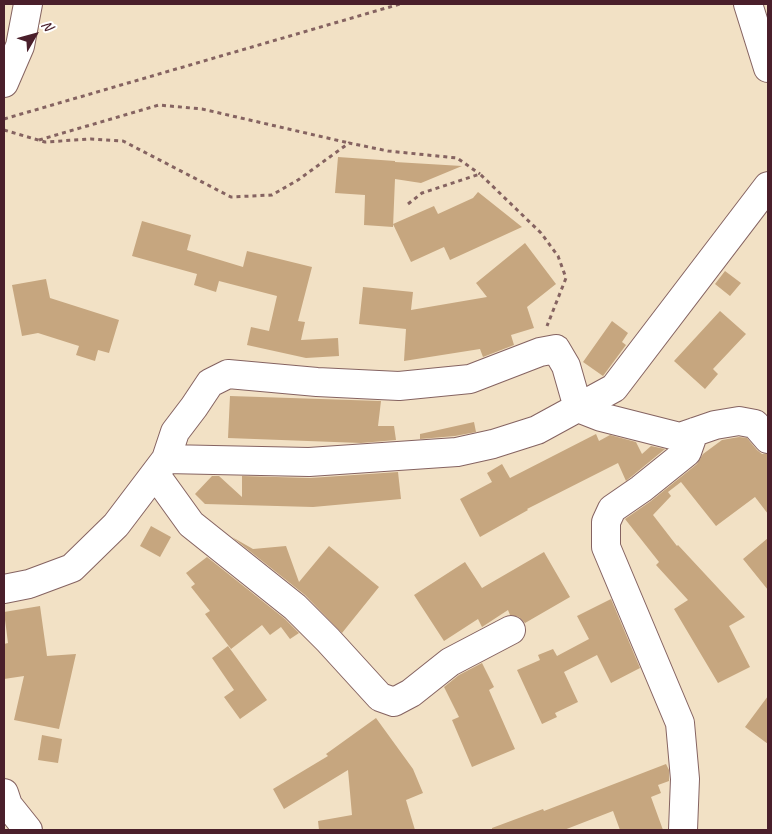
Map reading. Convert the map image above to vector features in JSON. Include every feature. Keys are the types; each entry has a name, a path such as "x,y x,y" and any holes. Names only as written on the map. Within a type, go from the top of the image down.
{"street":[{"path":"4,83 20,46 28,4"},
{"path":"748,4 768,68"},
{"path":"160,467 309,462 457,452 493,444 537,430 614,388 768,186"},
{"path":"4,588 30,584 72,568 116,525 160,467 175,432 194,408 210,383 228,374 317,382 399,386 470,379 534,354 556,349 566,366 578,408"},
{"path":"578,408 600,417 680,437 715,425 739,420 755,424 768,439"},
{"path":"683,830 685,780 680,723 606,547 606,522 612,509 641,489 686,452 694,432"},
{"path":"160,467 191,524 295,607 380,697 394,702 411,693 450,662 511,630"},
{"path":"4,793 8,805 28,830"}],"path":[{"path":"4,119 400,4"},
{"path":"39,140 159,105 202,109 388,151 457,158 480,174 541,233 558,256 566,278 534,354"},
{"path":"4,130 45,142 91,139 123,141 231,196 272,195 298,180 349,143"},
{"path":"408,204 422,193 480,174"}],"building":[{"path":"338,157 462,166 421,183 395,179 393,227 364,225 365,195 335,193"},
{"path":"478,192 522,227 450,260 444,247 411,262 393,224 434,206 438,214 473,198"},
{"path":"142,221 191,235 187,250 243,267 247,251 312,267 298,321 305,322 301,340 338,338 339,356 306,358 247,345 251,327 269,331 277,296 219,281 216,292 194,285 197,274 132,256"},
{"path":"525,243 556,284 527,307 534,328 511,335 514,345 483,357 480,349 404,361 406,329 359,324 363,287 413,292 411,310 487,297 476,283"},
{"path":"725,271 741,283 730,296 715,284"},
{"path":"46,279 50,298 119,320 109,353 98,350 95,361 76,355 79,346 38,333 22,336 12,285"},
{"path":"720,311 746,334 713,369 718,374 705,389 674,361"},
{"path":"612,321 628,333 622,342 626,345 603,376 583,362"},
{"path":"230,396 381,401 378,426 394,426 396,440 361,443 228,438"},
{"path":"474,422 476,432 420,439 420,434"},
{"path":"596,434 599,441 610,435 636,442 642,454 651,446 665,449 626,481 618,463 527,509 480,537 460,499 492,482 487,473 502,464 510,478"},
{"path":"739,437 747,438 762,454 768,454 768,514 755,497 716,526 681,482 668,492 671,496 653,515 677,546 745,617 729,626 750,667 718,683 674,609 688,600 656,565 659,562 625,519 697,464 703,454 722,440"},
{"path":"398,472 401,499 313,507 205,504 195,494 212,476 219,476 242,497 242,476 310,478"},
{"path":"151,526 171,537 160,557 140,546"},
{"path":"232,537 253,549 286,546 299,582 329,546 379,587 342,633 305,595"},
{"path":"768,538 768,590 743,559"},
{"path":"544,552 570,597 525,623 519,617 510,615 508,610 482,627 478,619 444,641 414,595 465,562 482,588"},
{"path":"207,557 285,619 299,633 290,639 281,627 270,635 262,625 231,649 205,614 210,611 191,587 195,584 186,573"},
{"path":"611,599 640,668 611,683 597,655 564,672 578,702 555,713 557,717 542,724 517,670 540,660 538,655 553,649 557,656 589,639 577,616"},
{"path":"40,606 47,656 76,654 59,729 14,720 24,676 4,679 4,644 8,643 4,612"},
{"path":"228,646 267,700 240,719 224,697 234,690 212,658"},
{"path":"482,663 494,687 489,690 515,749 472,767 452,720 459,717 444,687 459,675"},
{"path":"768,696 768,744 745,727"},
{"path":"376,718 413,769 423,793 406,800 415,830 319,830 318,821 352,815 348,770 284,809 273,789 328,756 326,754"},
{"path":"42,735 62,739 58,763 38,760"},
{"path":"666,764 669,770 669,781 658,785 661,793 651,797 663,830 620,830 613,811 564,830 492,830 492,828 543,809 544,811"}]}
